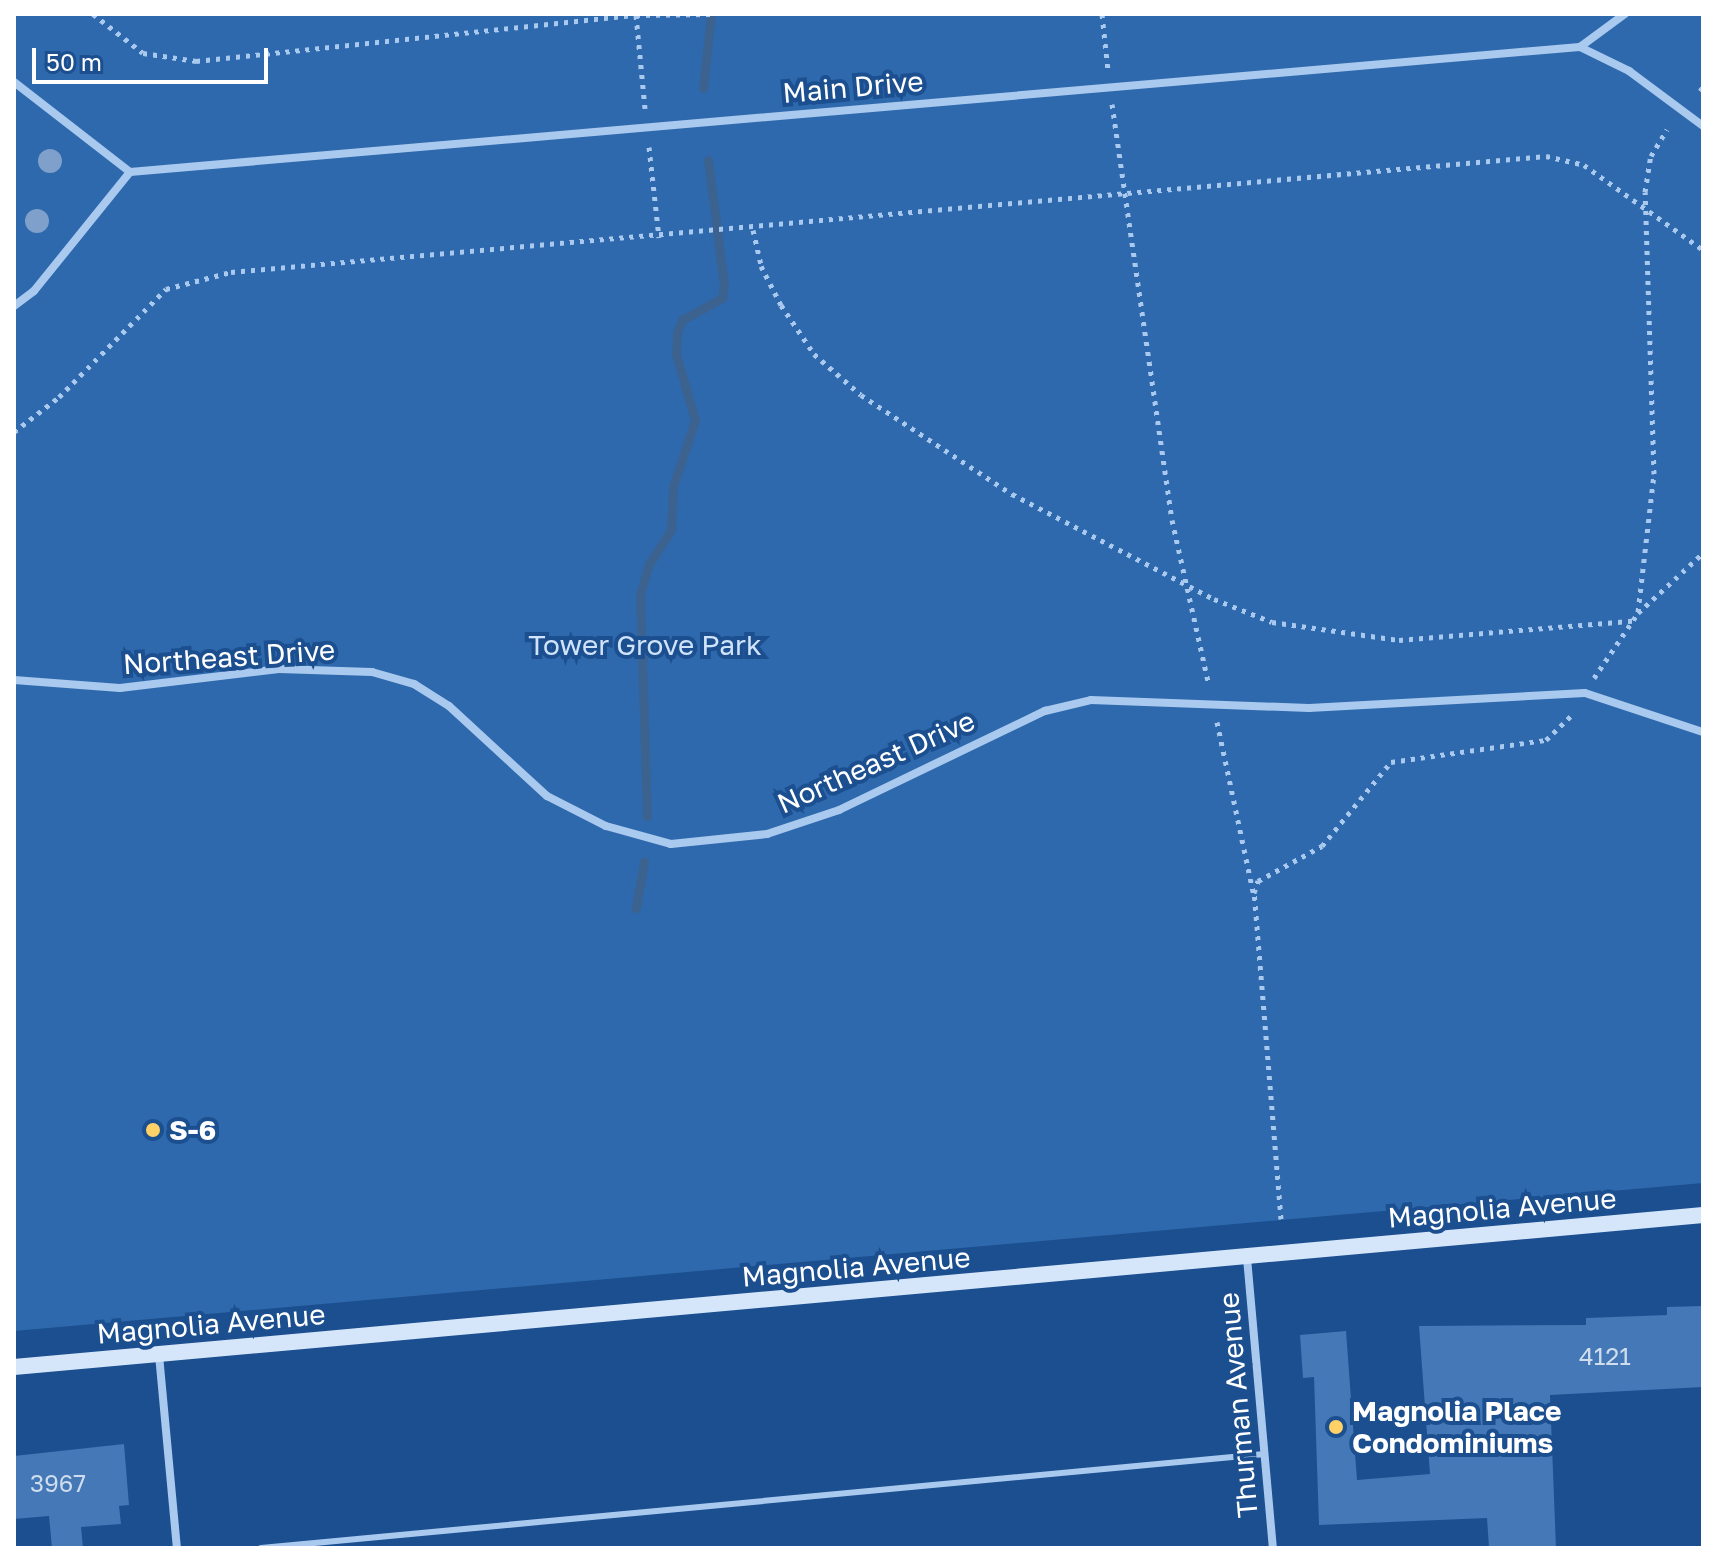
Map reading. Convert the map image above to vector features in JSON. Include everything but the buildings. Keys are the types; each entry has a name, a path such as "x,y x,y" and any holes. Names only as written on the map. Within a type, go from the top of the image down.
{"street":[{"path":"1625,14 1580,47 1629,71 1703,126"},
{"name":"Main Drive","path":"130,172 1580,47"},
{"path":"14,82 130,172 34,291 14,306"},
{"name":"Northeast Drive","path":"14,680 120,688 279,669 372,672 414,684 449,706 547,796 606,826 671,844 767,834 839,810 1045,711 1091,700 1213,702 1309,708 1585,693 1703,732"},
{"name":"Magnolia Avenue","path":"14,1367 1703,1215"},
{"name":"Thurman Avenue","path":"1247,1258 1273,1548"},
{"path":"159,1355 177,1548"}],"lane":[{"path":"261,1548 1265,1454"}],"path":[{"path":"93,14 143,53 196,61 622,16 716,14"},
{"path":"1102,14 1124,192 1185,586 1254,893 1281,1219"},
{"path":"1638,613 1654,474 1647,173 1667,129"},
{"path":"14,432 181,281 733,232 1124,192 1546,156 1584,165 1646,213 1703,250"},
{"path":"753,230 761,266 781,305 814,354 861,395 1012,494 1185,586 1272,622 1369,638 1632,621"},
{"path":"1254,893 1271,869 1322,846 1391,762 1546,740 1565,728 1638,613 1703,553"}],"green space":[{"name":"Tower Grove Park","path":"14,14 1703,14 1703,1183 14,1331"}],"waterway":[{"path":"703,88 711,14"},
{"path":"647,816 640,595 649,564 671,530 673,487 695,420 676,354 677,332 682,320 722,298 724,286 708,160"},
{"path":"636,908 644,862"}],"place":[{"name":"S-6","path":"153,1130"},
{"name":"Magnolia Place Condominiums","path":"1336,1427"}]}
